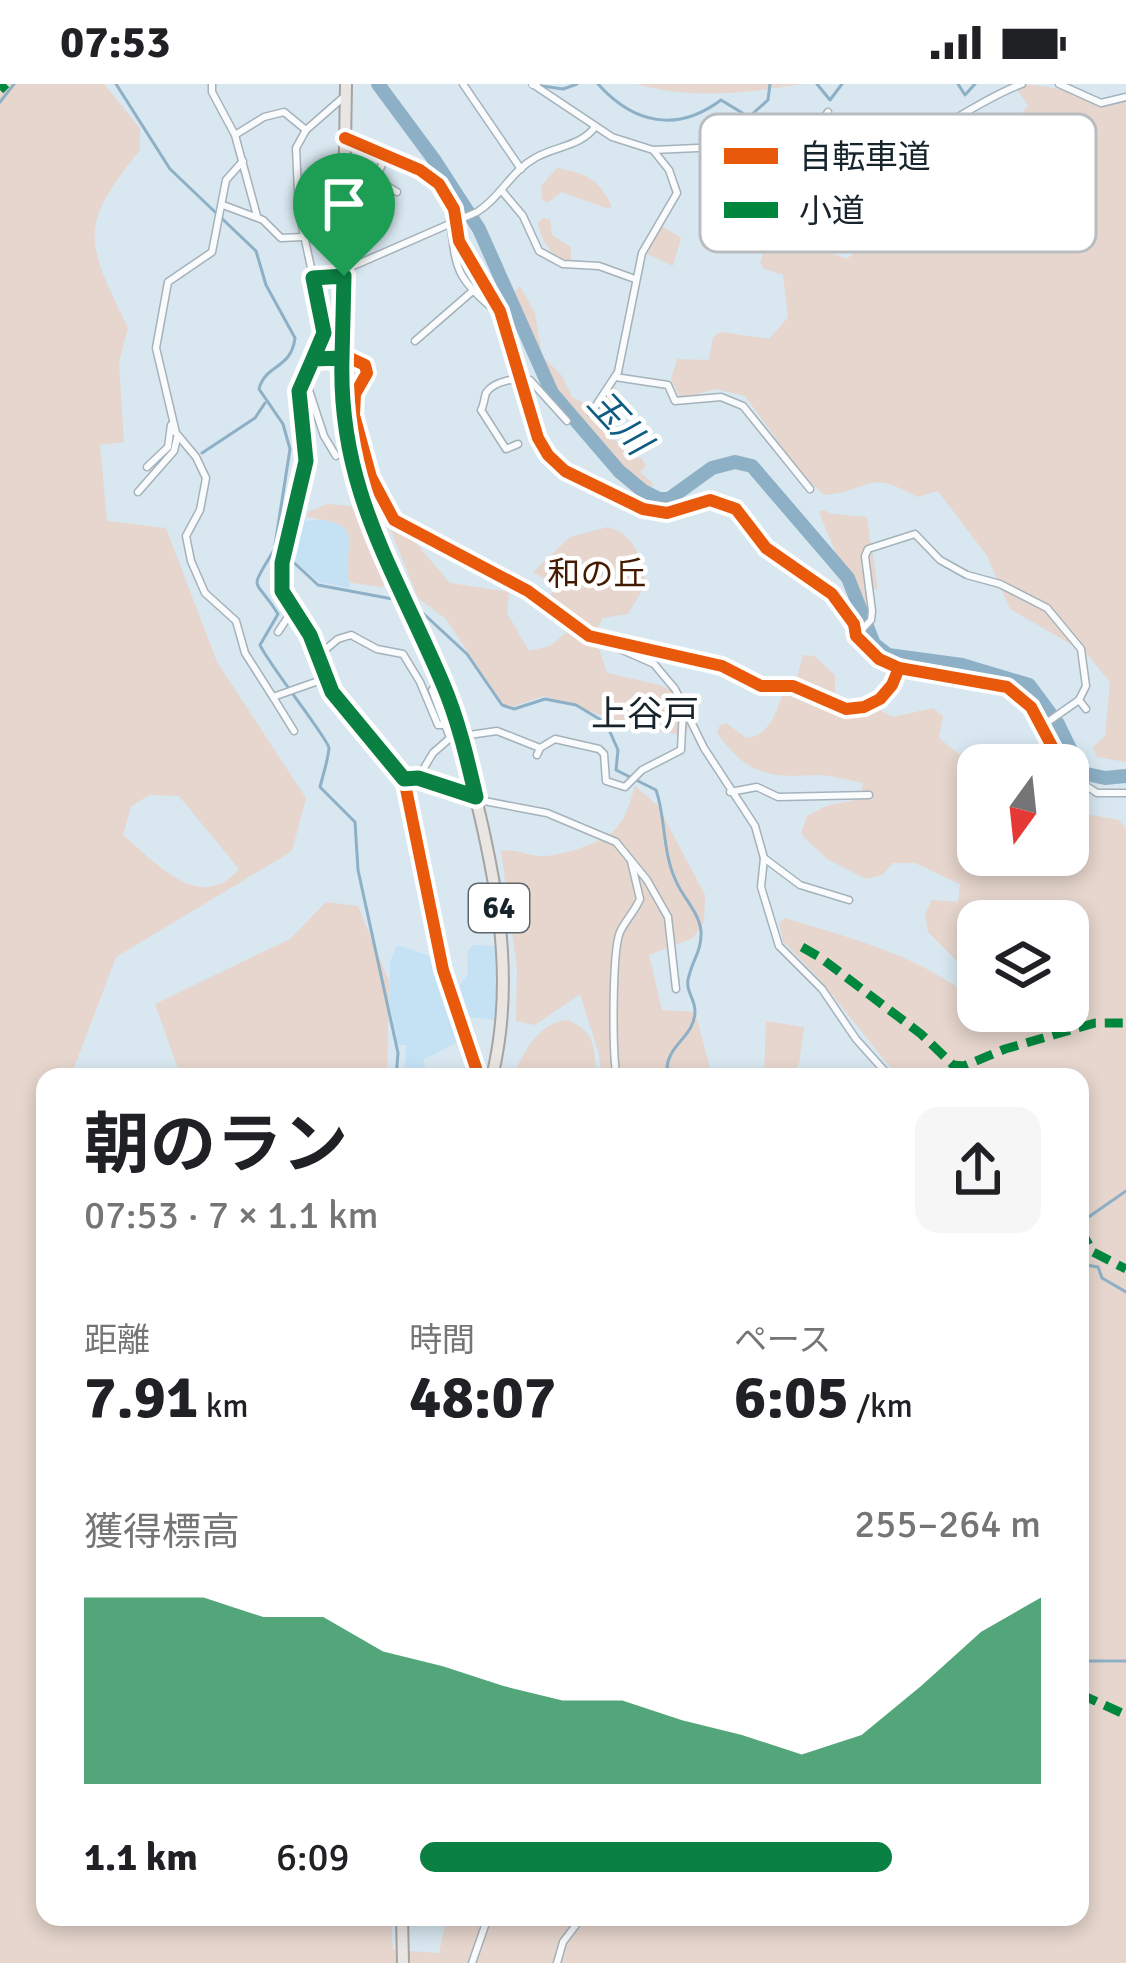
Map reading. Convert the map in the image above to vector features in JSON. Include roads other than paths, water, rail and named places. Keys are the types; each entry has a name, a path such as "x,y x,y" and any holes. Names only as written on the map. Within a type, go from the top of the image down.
{"main road":[{"name":"64","path":"346,89 344,428 364,510 441,681 476,797 504,945 503,1013 494,1068"},
{"path":"402,1926 403,1963"}],"street":[{"path":"212,84 235,135 257,216"},
{"path":"464,84 521,169"},
{"path":"534,84 595,127 632,146 700,147"},
{"path":"964,114 1022,84"},
{"path":"1059,84 1101,103 1126,97"},
{"path":"346,89 296,148 304,237 324,328 313,359 358,360 366,368 354,415 371,477 394,520 528,591 610,647 654,664 755,826 764,859 761,887 779,946 822,989 882,1068"},
{"path":"235,135 264,117 284,112 307,130"},
{"path":"313,278 344,273 477,212 521,169 543,154 585,138 595,127"},
{"path":"345,138 430,175 446,196 459,241 498,307 538,438 565,471 654,512 667,513 710,500 736,508 764,546 842,605 879,658 898,668 1007,687 1031,707 1052,744"},
{"path":"591,413 615,376 646,245 677,193 670,170 653,150"},
{"path":"385,157 376,179 398,192"},
{"path":"243,161 226,180 212,252 168,281 155,340 172,421 206,478 200,510 186,536 193,568 206,593 230,613 245,653 294,731"},
{"path":"502,191 523,216 539,250 563,265 598,266 635,279"},
{"path":"223,209 257,216 281,238 304,237"},
{"path":"456,220 452,256 474,291 491,307 498,307"},
{"path":"415,341 483,282"},
{"name":"64","path":"313,359 302,380 299,401 305,477 280,578 285,599 319,655 332,692 404,779 443,970 476,1068"},
{"path":"615,376 668,385 675,401 721,397 743,406 810,489"},
{"path":"518,444 506,449 481,410 486,394 503,382 521,377 530,380 567,421"},
{"path":"302,380 336,456"},
{"path":"147,467 168,447 172,421"},
{"path":"138,492 174,451 178,437"},
{"path":"858,633 871,620 868,550 911,534 919,536 940,560 1047,608 1080,646 1086,686 1079,700 1042,725"},
{"path":"278,632 292,610"},
{"path":"319,655 344,635 403,654 438,724 444,725"},
{"path":"601,640 722,666 761,686 793,686 845,709 864,707 880,698 892,685 898,668"},
{"path":"273,697 325,679"},
{"path":"441,681 432,690 444,725 458,738"},
{"path":"1079,700 1086,709"},
{"path":"418,778 433,753 458,738 497,731 538,751 555,740 599,749 604,754 606,781 625,787 642,770 682,750 684,706"},
{"path":"404,779 418,778 556,816 601,834 629,855 668,916 676,989"},
{"path":"730,792 757,787 778,797 869,795"},
{"path":"1089,788 1096,793 1126,793"},
{"path":"615,1068 614,957 620,934 640,899 629,855"},
{"path":"764,859 800,885 850,900"},
{"path":"472,1963 485,1926"},
{"path":"557,1963 562,1942 575,1926"}],"waterway":[{"path":"0,102 14,84"},
{"path":"116,84 170,169 256,251 266,285 295,338 289,356 259,389 283,424 290,449 275,545 280,551"},
{"name":"玉川","path":"378,84 479,229 552,393 619,471 643,491 669,499 712,468 735,462 752,466 848,578 874,644 888,655 962,665 1029,685 1058,724 1082,773 1126,776"},
{"path":"542,86 563,89 577,84"},
{"path":"598,84 626,108 656,119 688,117 721,100 744,114"},
{"path":"752,114 768,100 770,84"},
{"path":"817,84 830,100 842,84"},
{"path":"958,84 965,95 975,84"},
{"path":"202,453 255,418 265,403"},
{"path":"274,550 257,584 278,614 260,645 329,748 320,787 355,822 358,870 398,1053 397,1068"},
{"path":"288,557 318,585 398,600"},
{"path":"413,604 467,654 502,705 514,709 545,699 576,705 606,723 618,750 616,770 656,790 672,870 701,931 688,981 694,1020 672,1052 668,1068"},
{"path":"1089,1217 1126,1191"},
{"path":"1089,1266 1098,1267 1102,1278 1126,1292"},
{"path":"1089,1661 1126,1661"}],"district":[{"name":"上谷戸","path":"645,713"}],"park label":[{"name":"和の丘","path":"597,573"}]}
